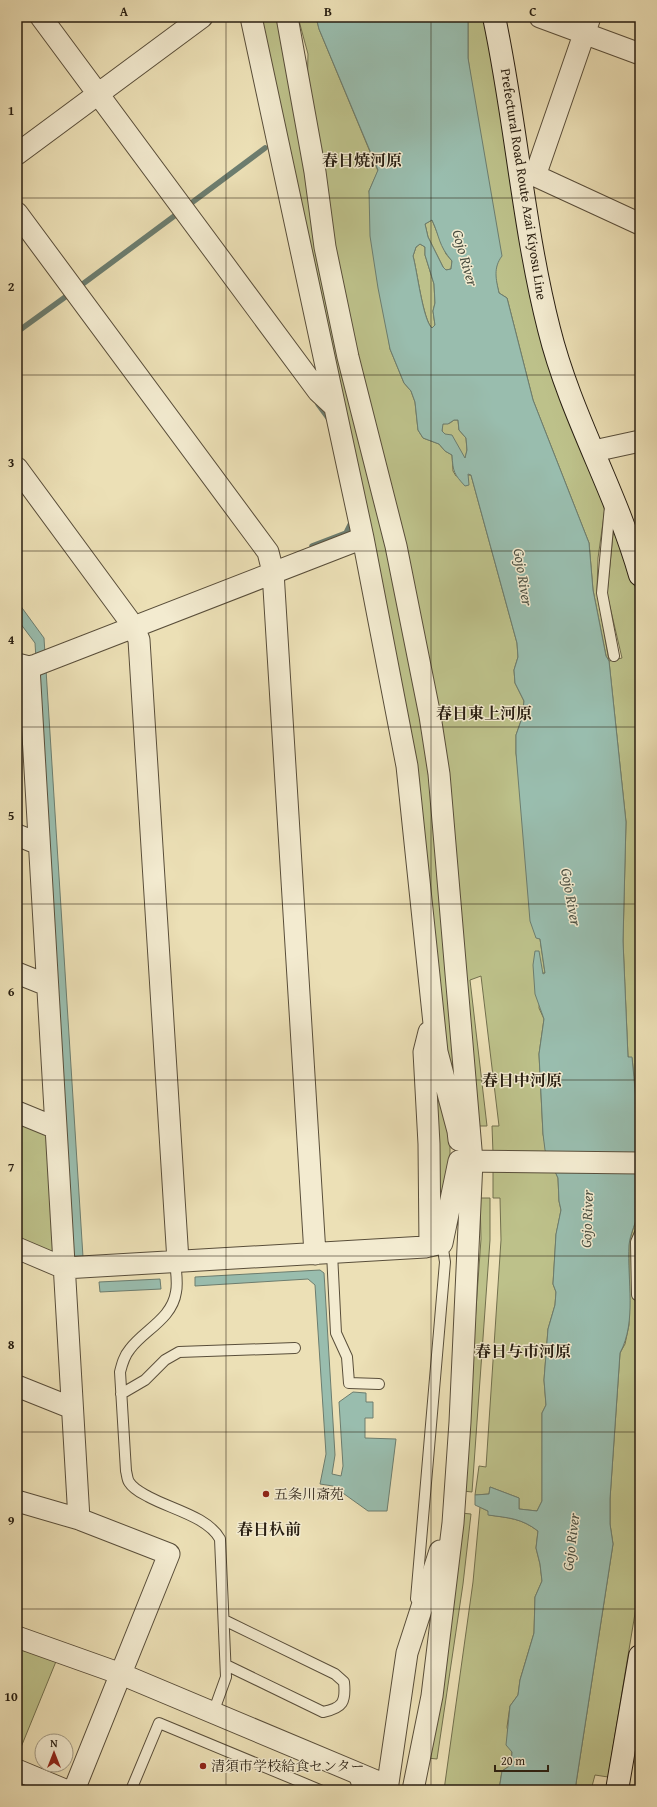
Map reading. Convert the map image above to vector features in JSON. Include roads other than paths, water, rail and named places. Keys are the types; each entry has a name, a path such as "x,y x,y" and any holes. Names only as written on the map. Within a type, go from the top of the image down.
{"main road":[{"name":"Prefectural Road Route Azai Kiyosu Line","path":"494,17 527,172 534,260 549,329 562,376 629,536 640,575"},
{"path":"617,1790 640,1656"}],"street":[{"path":"41,17 99,93 318,391 333,405"},
{"path":"17,154 202,17"},
{"path":"251,17 333,405 363,538 407,766 437,1052 458,1132 471,1161 436,1244"},
{"path":"287,17 315,172 325,247 348,357 396,546 431,723 439,774 471,1161 460,1422 453,1523 432,1696 413,1790"},
{"path":"540,17 587,25 640,54"},
{"path":"587,25 527,172 640,224"},
{"path":"17,213 268,552 274,572 324,1253"},
{"path":"594,451 640,441"},
{"path":"17,468 134,627 139,640 176,1261"},
{"path":"79,1519 39,844 33,664 134,627 363,538"},
{"path":"17,835 39,844"},
{"path":"17,973 47,986"},
{"path":"434,1014 424,1052 436,1244"},
{"path":"17,1112 56,1128"},
{"path":"471,1161 640,1163"},
{"path":"17,1248 64,1268 324,1253 436,1244"},
{"path":"17,1386 72,1408"},
{"path":"17,1501 79,1519 169,1554 74,1790"},
{"path":"17,1637 121,1674 213,1713 356,1781 387,1788 407,1653 440,1550 453,1523"},
{"path":"17,1770 65,1790"}],"lane":[{"path":"611,494 602,593 614,656"},
{"path":"637,1295 636,1242 640,1232"},
{"path":"413,1634 444,1270 436,1244"},
{"path":"324,1253 336,1333 347,1357 349,1383 379,1384"},
{"path":"176,1261 176,1292 173,1303 168,1312 126,1354 120,1372 126,1470 129,1482 137,1491 203,1522 214,1529 220,1539 226,1677 213,1713"},
{"path":"121,1394 145,1380 165,1360 179,1352 295,1348"},
{"path":"224,1620 335,1674 344,1682 345,1693 342,1704 336,1710 323,1712 226,1665"},
{"path":"131,1790 159,1723 320,1790"}],"water":[{"name":"Gojo River","path":"316,17 468,17 468,58 502,256 496,269 499,293 507,298 533,400 589,543 593,590 606,656 609,661 626,822 623,941 628,1057 632,1057 637,1114 639,1191 638,1210 629,1245 630,1314 625,1341 620,1353 610,1499 610,1524 613,1544 575,1790 499,1790 502,1771 511,1765 512,1752 506,1745 510,1706 518,1695 520,1680 534,1633 535,1597 542,1581 536,1548 538,1531 520,1521 488,1515 488,1511 475,1505 475,1495 489,1494 490,1487 519,1498 519,1509 537,1511 542,1501 542,1413 546,1405 544,1380 548,1329 555,1305 556,1292 553,1284 556,1234 561,1210 558,1178 545,1150 543,1134 539,1054 544,1019 535,994 533,965 535,951 539,951 543,974 545,973 540,939 536,938 530,921 516,753 516,735 522,718 524,701 515,683 514,670 518,657 517,643 471,475 468,474 469,485 465,486 455,472 452,455 445,451 439,444 423,438 418,430 415,402 411,391 404,383 390,349 370,236 369,191 378,170 319,29","holes":["432,220 442,245 452,261 451,269 446,270 443,267 428,237 425,224","420,244 425,247 425,255 434,284 435,303 433,311 435,325 432,328 426,316 413,256 416,247","454,420 458,420 459,430 466,438 467,450 465,458 452,435 445,434 442,431 443,424 448,424"]},
{"path":"17,601 44,638 83,1257 73,1257 35,643 17,619"},
{"path":"320,1270 324,1273 335,1455 332,1474 341,1476 343,1466 339,1402 353,1392 366,1393 366,1402 373,1402 373,1418 365,1418 365,1438 396,1439 387,1511 368,1511 333,1486 320,1484 326,1454 315,1285 308,1279 195,1286 195,1277"},
{"path":"160,1279 161,1289 100,1292 99,1282"}],"waterway":[{"path":"190,204 265,148"},
{"path":"80,286 177,214"},
{"path":"17,332 68,295"},
{"path":"318,404 329,419"},
{"path":"312,546 346,533 352,521"}],"place":[{"name":"五条川斎苑","path":"266,1494"},
{"name":"清須市学校給食センター","path":"203,1766"}],"district":[{"name":"春日焼河原","path":"362,160"},
{"name":"春日東上河原","path":"484,713"},
{"name":"春日中河原","path":"522,1080"},
{"name":"春日与市河原","path":"523,1351"},
{"name":"春日杁前","path":"269,1529"}]}
